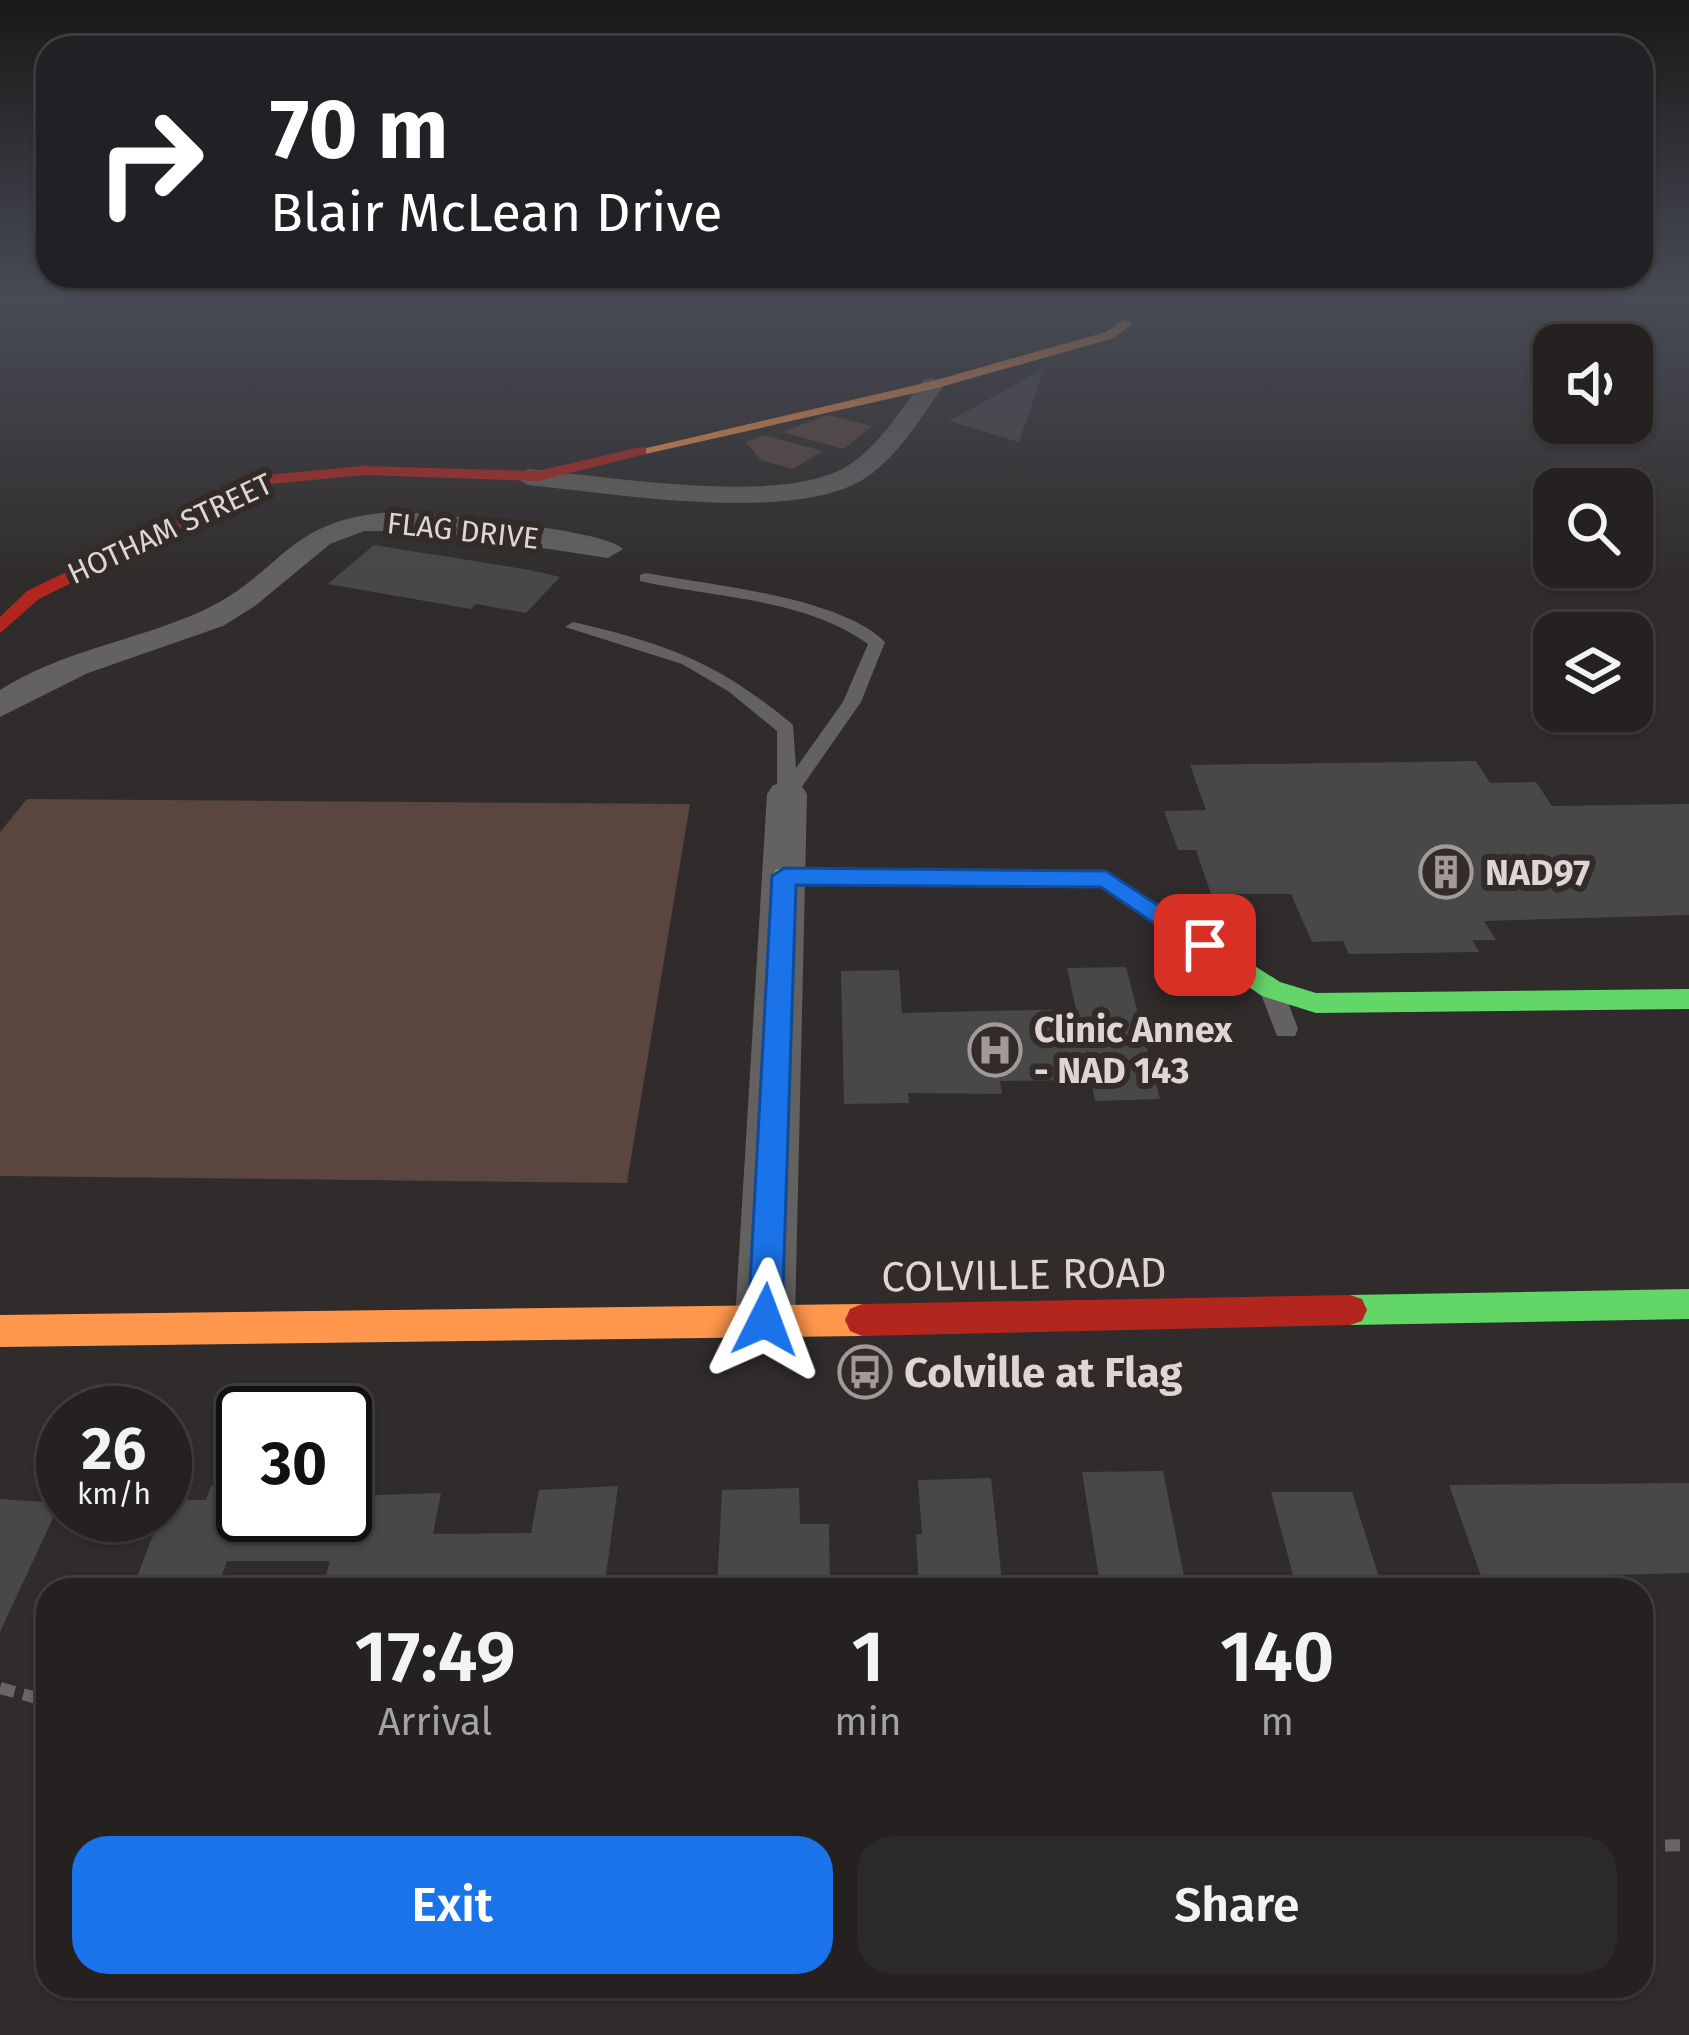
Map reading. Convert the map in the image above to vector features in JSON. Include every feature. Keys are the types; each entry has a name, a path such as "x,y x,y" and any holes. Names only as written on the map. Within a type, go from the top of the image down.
{"street":[{"name":"HOTHAM STREET","path":"0,627 33,595 267,479 302,471 352,469 528,477 893,394"},
{"path":"528,477 772,493 822,488 870,461 925,394"},
{"name":"FLAG DRIVE","path":"1,701 142,640 212,618 305,547 339,528 401,519 608,549"},
{"path":"765,1320 787,794"},
{"path":"784,876 1106,879 1270,989 1316,1004 1434,1013 1586,1011 1689,999"},
{"name":"COLVILLE ROAD","path":"0,1331 1689,1304"}],"lane":[{"path":"646,578 831,617 865,630 877,642 872,664 849,705 787,794"},
{"path":"573,627 694,660 741,689 786,729 787,794"},
{"path":"1270,989 1286,1029"}],"path":[{"path":"0,1688 36,1698"},
{"path":"1653,1846 1689,1845"}],"shaded area":[{"path":"828,415 872,426 844,449 782,432"},
{"path":"763,435 823,451 793,469 761,460 746,442"},
{"path":"27,799 690,804 627,1183 0,1176 0,832"}],"building":[{"path":"998,394 1035,394 1019,442 949,421"},
{"path":"374,545 560,577 526,613 476,604 471,609 328,584"},
{"name":"NAD97","path":"1476,761 1490,783 1536,782 1552,806 1689,804 1689,915 1484,921 1496,940 1472,940 1479,952 1349,954 1343,941 1312,942 1291,894 1211,894 1196,850 1178,850 1164,811 1206,810 1190,765"},
{"name":"Clinic Annex - NAD 143","path":"1126,967 1160,1099 1095,1101 1091,1080 1000,1081 1002,1094 908,1093 909,1103 844,1104 841,971 899,970 902,1013 1076,1009 1067,968"},
{"path":"1163,1471 1184,1578 1099,1578 1082,1472"},
{"path":"991,1478 1002,1578 918,1578 916,1534 922,1534 918,1480"},
{"path":"1689,1483 1689,1573 1482,1578 1449,1485"},
{"path":"211,1486 216,1486 216,1542 372,1542 372,1495 441,1493 433,1534 531,1533 539,1490 618,1486 606,1578 325,1578 330,1561 227,1561 221,1578 137,1578 150,1542 192,1542 192,1500 206,1500"},
{"path":"799,1488 800,1524 829,1524 830,1578 718,1578 722,1490"},
{"path":"1271,1492 1352,1492 1379,1578 1294,1578"},
{"path":"0,1499 36,1501 36,1542 42,1542 0,1632"}],"traffic: fast":[{"path":"784,876 1106,879 1271,989 1316,1003 1689,999"},
{"path":"1350,1310 1689,1304"}],"traffic: slow":[{"path":"641,451 892,394"},
{"path":"0,1331 862,1320"}],"traffic: jam":[{"path":"0,627 33,595 267,480 363,470 538,476 641,451"},
{"path":"862,1320 1350,1310"}],"place":[{"name":"NAD97","path":"1446,872"},
{"name":"Clinic Annex - NAD 143","path":"995,1050"},
{"name":"Colville at Flag","path":"865,1372"}],"route":[{"path":"765,1320 784,876 1106,879 1205,945"}]}
